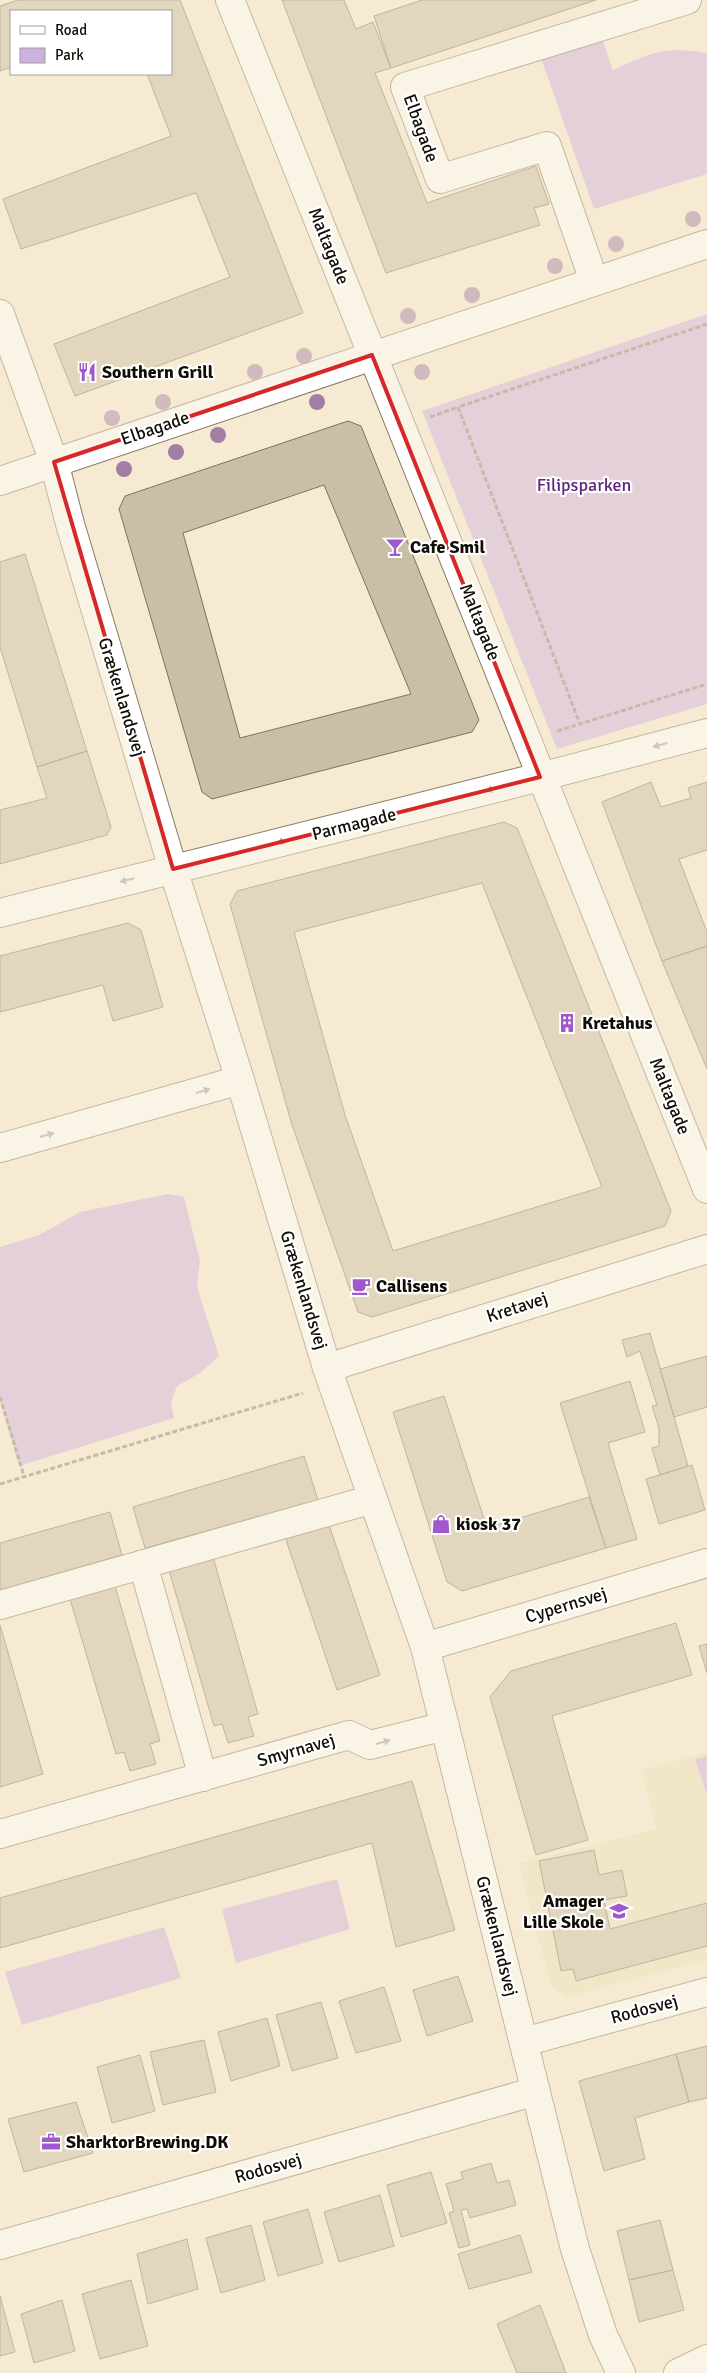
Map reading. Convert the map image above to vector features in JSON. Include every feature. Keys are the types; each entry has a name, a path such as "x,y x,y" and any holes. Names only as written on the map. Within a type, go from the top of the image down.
{"street":[{"name":"Maltagade","path":"230,0 540,777 707,1189"},
{"name":"Elbagade","path":"594,281 546,146 440,179 405,87 687,0"},
{"name":"Elbagade","path":"0,481 707,244"},
{"name":"Grækenlandsvej","path":"0,314 54,462 70,524 173,869 240,1080 330,1376 425,1647 575,2249 603,2335 621,2373"},
{"name":"Parmagade","path":"0,913 707,733"},
{"path":"0,1148 240,1080"},
{"name":"Kretavej","path":"330,1376 707,1249"},
{"path":"0,1605 373,1499"},
{"name":"Cypernsvej","path":"425,1647 707,1563"},
{"path":"143,1564 203,1777"},
{"name":"Smyrnavej","path":"0,1834 349,1734 370,1745 445,1726"},
{"name":"Rodosvej","path":"524,2042 707,1992"},
{"name":"Rodosvej","path":"0,2245 536,2091"},
{"path":"678,2373 707,2359"}],"path":[{"path":"707,324 458,407 580,724 707,684"},
{"path":"0,1484 330,1376"},
{"path":"0,1397 24,1476"}],"highlighted area":[{"path":"372,355 540,777 173,869 54,462"}],"shaded area":[{"name":"Amager Lille Skole","path":"707,1752 707,1960 566,1997 551,1987 519,1863 656,1829 642,1770"}],"green space":[{"path":"602,39 613,70 658,52 680,50 707,53 707,174 594,209 541,58"},
{"name":"Filipsparken","path":"707,314 707,704 557,749 422,411"},
{"path":"168,1194 184,1197 200,1261 197,1287 219,1356 200,1373 177,1386 171,1403 174,1418 19,1466 0,1399 0,1247 39,1235 80,1212"},
{"path":"707,1756 707,1796 695,1759"},
{"path":"337,1879 350,1929 236,1963 222,1909"},
{"path":"164,1927 181,1978 22,2025 5,1972"}],"building":[{"path":"18,0 180,0 303,313 75,396 54,344 230,277 196,193 21,249 3,199 171,136 147,75 172,75 172,10 10,10 10,67 0,71 0,6"},
{"path":"282,0 344,0 356,29 373,22 391,68 375,73 427,203 536,166 549,204 534,208 540,225 386,273"},
{"path":"422,0 596,0 391,68 374,16"},
{"path":"348,421 361,426 479,720 472,732 212,799 202,792 119,509 125,496","holes":["324,485 411,694 240,738 183,533"]},
{"path":"25,554 87,751 37,767 0,647 0,562"},
{"path":"87,751 111,827 107,835 0,864 0,810 47,798 37,767"},
{"path":"651,782 661,807 691,798 688,788 707,782 707,850 679,859 707,932 707,946 662,961 602,802"},
{"name":"Kretahus","path":"504,822 517,828 671,1211 665,1226 372,1317 358,1312 292,1125 230,904 237,891","holes":["482,883 602,1187 393,1251 345,1115 294,932"]},
{"path":"128,923 141,930 163,1007 113,1021 103,985 0,1012 0,956"},
{"path":"707,946 707,1069 662,961"},
{"path":"650,1333 688,1466 660,1475 652,1448 659,1446 659,1428 652,1406 657,1405 640,1351 627,1357 622,1340"},
{"path":"707,1356 707,1407 674,1417 660,1369"},
{"path":"630,1381 645,1432 608,1443 637,1539 606,1548 560,1403"},
{"path":"444,1396 487,1528 589,1497 606,1548 462,1591 447,1582 393,1412"},
{"path":"304,1456 318,1500 145,1548 133,1507"},
{"path":"692,1465 705,1510 659,1524 646,1479"},
{"path":"110,1512 122,1555 0,1590 0,1543"},
{"path":"328,1522 380,1675 337,1690 285,1537"},
{"path":"213,1557 258,1714 248,1717 254,1736 228,1743 222,1724 214,1726 169,1570"},
{"path":"115,1586 160,1741 150,1744 156,1764 130,1771 124,1752 116,1754 70,1599"},
{"path":"676,1623 692,1675 552,1716 588,1840 536,1855 490,1697 511,1671"},
{"path":"0,1625 43,1774 0,1787"},
{"path":"707,1644 707,1673 699,1646"},
{"path":"412,1781 455,1930 396,1947 372,1843 0,1948 0,1898"},
{"path":"594,1850 599,1875 622,1870 627,1896 604,1900 610,1929 707,1903 707,1946 576,1981 573,1969 561,1971 539,1861"},
{"path":"458,1976 473,2021 427,2036 413,1990"},
{"path":"384,1987 401,2041 356,2053 339,2001"},
{"path":"321,2002 338,2058 292,2071 276,2015"},
{"path":"267,2018 280,2066 231,2081 218,2032"},
{"path":"204,2040 216,2092 163,2105 150,2052"},
{"path":"707,2046 707,2098 689,2102 676,2054"},
{"path":"676,2054 689,2102 635,2118 645,2159 604,2171 579,2081"},
{"path":"140,2055 155,2111 112,2123 97,2067"},
{"path":"76,2102 93,2153 24,2172 8,2119"},
{"path":"491,2163 497,2183 509,2180 516,2205 470,2218 467,2209 461,2210 470,2245 459,2248 449,2213 454,2211 446,2184 463,2179 461,2172"},
{"path":"431,2172 447,2223 401,2237 387,2185"},
{"path":"380,2195 394,2246 339,2262 324,2212"},
{"path":"308,2209 323,2263 278,2276 263,2222"},
{"path":"660,2220 673,2270 629,2280 617,2231"},
{"path":"251,2225 265,2280 221,2293 206,2238"},
{"path":"520,2235 532,2272 469,2289 458,2254"},
{"path":"187,2239 198,2289 148,2304 137,2254"},
{"path":"673,2270 684,2310 639,2322 629,2280"},
{"path":"131,2280 148,2346 100,2359 82,2294"},
{"path":"0,2296 15,2352 0,2356"},
{"path":"62,2300 75,2351 34,2363 21,2314"},
{"path":"540,2305 566,2373 517,2373 497,2324"}],"place":[{"name":"Southern Grill","path":"87,372"},
{"name":"Cafe Smil","path":"395,547"},
{"name":"Kretahus","path":"567,1023"},
{"name":"Callisens","path":"361,1286"},
{"name":"kiosk 37","path":"441,1524"},
{"name":"Amager Lille Skole","path":"619,1911"},
{"name":"SharktorBrewing.DK","path":"51,2142"}]}
